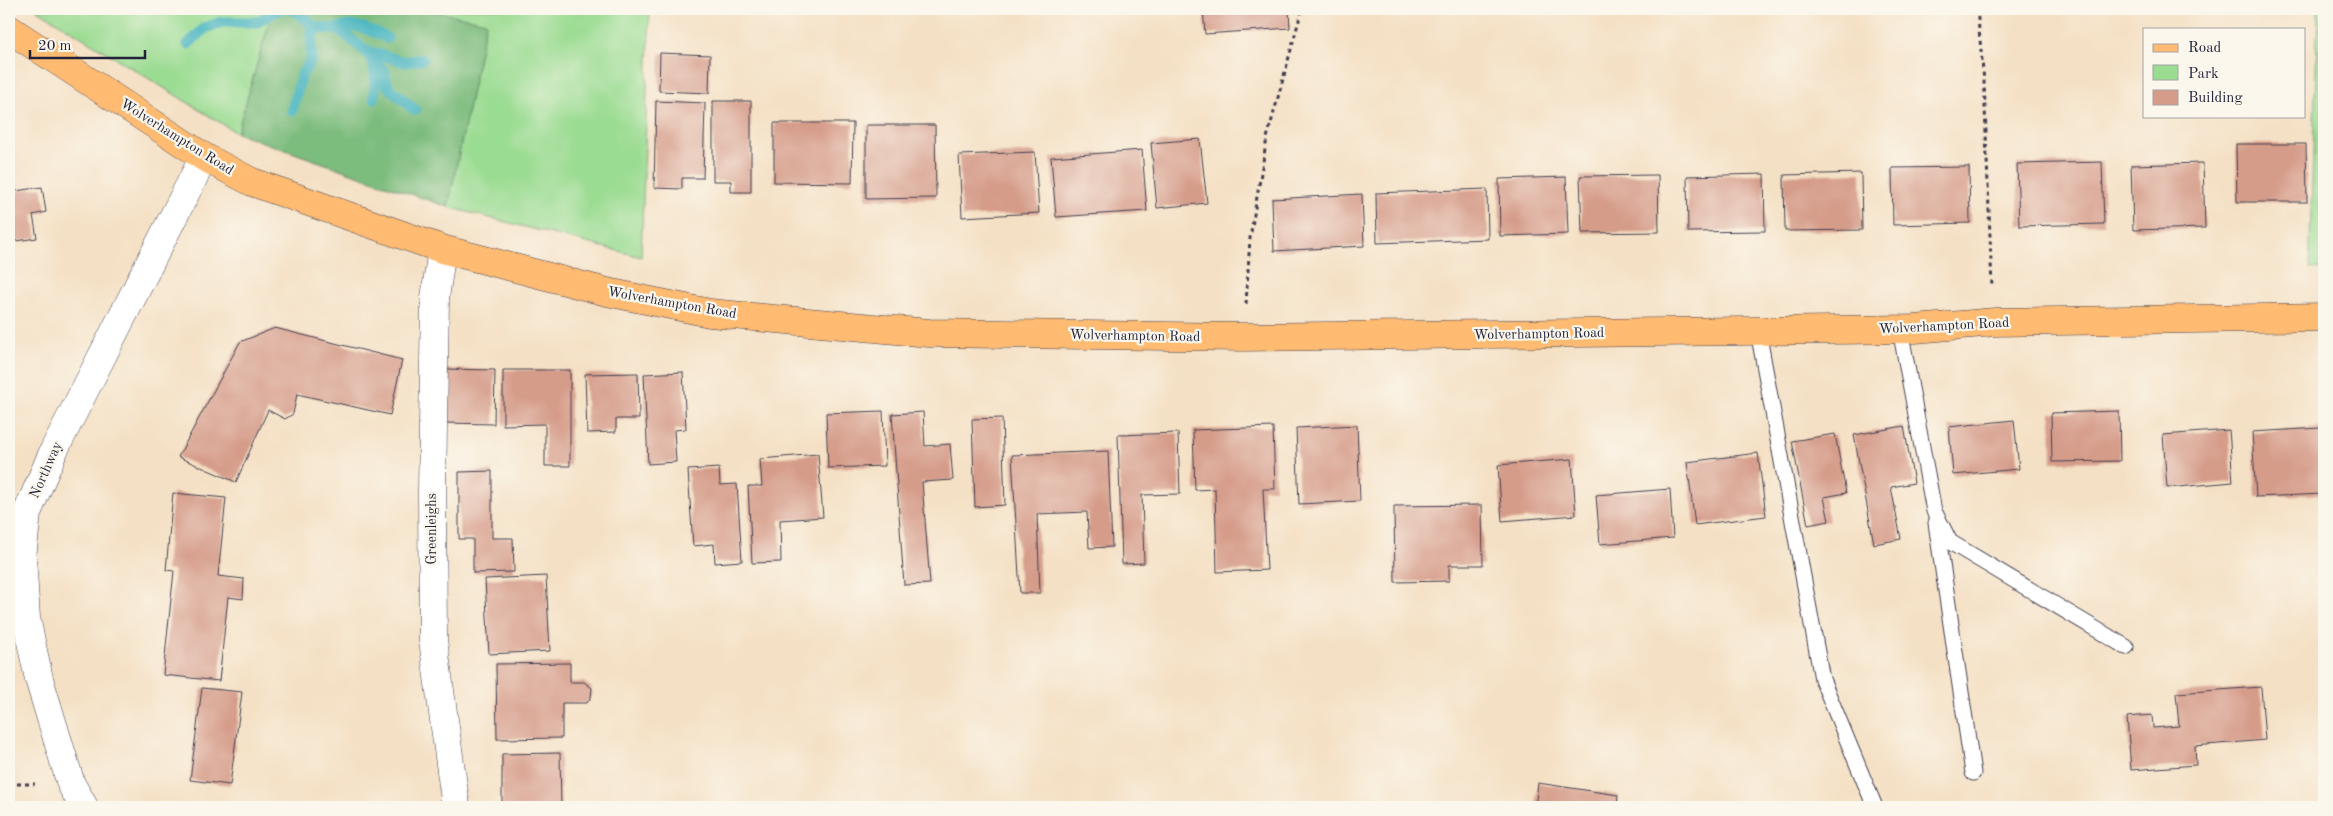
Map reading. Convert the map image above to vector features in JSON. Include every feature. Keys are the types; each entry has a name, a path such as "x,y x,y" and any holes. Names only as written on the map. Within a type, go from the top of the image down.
{"main road":[{"name":"Wolverhampton Road","path":"9,29 204,157 252,182 442,249 607,292 710,313 929,333 1244,337 1900,329 1994,322 2324,317"}],"street":[{"name":"Northway","path":"84,807 71,784 39,679 26,618 22,557 27,513 54,450 204,157"},
{"name":"Greenleighs","path":"442,249 435,298 432,490 433,640 456,807"}],"lane":[{"path":"1900,329 1934,511 1974,773"},
{"path":"1758,331 1822,680 1875,807"},
{"path":"1934,511 1950,542 2126,647"}],"path":[{"path":"1244,337 1250,238 1265,147 1302,9"},
{"path":"1977,9 1984,82 1992,292"}],"green space":[{"path":"36,9 273,9 237,133"},
{"path":"273,9 424,9 486,22 448,207 237,133"},
{"path":"424,9 650,9 641,257 448,207 486,23"},
{"path":"2318,9 2324,9 2324,268 2309,269"}],"building":[{"path":"1203,9 1289,9 1290,28 1205,34"},
{"path":"660,53 710,55 709,93 659,91"},
{"path":"656,101 705,103 703,178 682,178 682,189 654,188"},
{"path":"713,101 751,101 751,192 731,192 731,181 713,181"},
{"path":"774,123 853,123 852,183 774,182"},
{"path":"866,125 935,125 936,198 866,199"},
{"path":"1200,139 1207,203 1157,208 1151,143"},
{"path":"2236,144 2306,144 2307,202 2237,202"},
{"path":"1142,150 1147,211 1056,217 1051,157"},
{"path":"1035,152 1039,213 962,217 959,155"},
{"path":"2102,162 2104,224 2019,226 2017,164"},
{"path":"2203,163 2205,228 2133,230 2131,165"},
{"path":"1969,167 1970,223 1893,225 1892,168"},
{"path":"1861,173 1862,230 1785,231 1784,175"},
{"path":"1764,174 1765,231 1688,232 1687,176"},
{"path":"1658,175 1659,232 1582,233 1580,176"},
{"path":"1566,177 1568,234 1500,236 1499,179"},
{"path":"42,187 46,212 33,215 37,238 9,242 9,192"},
{"path":"1487,189 1488,239 1377,243 1376,193"},
{"path":"1362,194 1364,246 1274,251 1272,199"},
{"path":"275,328 402,360 390,415 297,394 293,414 285,419 268,410 236,482 178,457 240,342"},
{"path":"445,369 495,370 494,424 444,423"},
{"path":"503,370 570,370 570,466 545,466 545,424 503,425"},
{"path":"683,372 686,429 674,430 676,462 648,464 644,374"},
{"path":"638,373 639,419 616,419 616,432 587,433 585,374"},
{"path":"883,411 885,466 828,468 826,413"},
{"path":"2119,411 2120,461 2052,462 2051,413"},
{"path":"923,412 925,446 950,444 953,480 922,482 930,584 904,585 892,414"},
{"path":"1002,418 1005,505 975,507 972,419"},
{"path":"2014,420 2019,469 1953,475 1949,427"},
{"path":"1357,425 1360,501 1299,504 1296,428"},
{"path":"1904,426 1914,483 1891,487 1901,539 1874,544 1854,435"},
{"path":"1273,427 1275,489 1263,489 1267,570 1217,572 1215,489 1195,490 1193,430"},
{"path":"2321,428 2324,494 2256,497 2252,432"},
{"path":"2229,430 2233,482 2167,488 2163,435"},
{"path":"1178,433 1180,494 1142,495 1144,563 1122,564 1118,435"},
{"path":"1835,434 1846,493 1824,497 1829,521 1808,525 1792,441"},
{"path":"1108,451 1112,547 1089,548 1087,512 1037,514 1040,593 1020,593 1012,455"},
{"path":"1758,453 1766,516 1695,525 1687,462"},
{"path":"818,454 823,517 780,520 781,562 752,563 748,486 762,486 760,459"},
{"path":"1572,459 1576,515 1502,521 1498,465"},
{"path":"719,468 720,485 737,484 742,561 715,563 714,544 693,546 688,470"},
{"path":"492,471 492,538 513,538 514,572 473,573 473,539 459,539 459,472"},
{"path":"1670,489 1673,538 1600,544 1596,495"},
{"path":"173,493 226,498 218,576 244,579 243,599 228,597 219,681 163,675 174,571 166,570"},
{"path":"1482,505 1483,565 1449,565 1449,581 1395,582 1394,506"},
{"path":"546,576 550,651 489,654 485,579"},
{"path":"570,663 570,682 584,682 592,688 591,697 587,703 562,703 562,738 497,739 496,664"},
{"path":"2261,687 2265,740 2195,746 2196,765 2131,770 2127,717 2152,715 2153,728 2179,726 2176,693"},
{"path":"202,688 242,692 230,785 190,780"},
{"path":"560,753 561,807 502,807 502,754"},
{"path":"1538,783 1618,795 1617,807 1535,807"}],"waterway":[{"path":"188,44 205,28 222,22 257,22 280,9"},
{"path":"290,9 296,11 316,28 336,29 346,35 364,50 385,72 387,85 415,110"},
{"path":"292,111 301,76 311,60 312,26"},
{"path":"336,29 349,26 356,27 369,30 387,38"},
{"path":"364,50 405,62 423,59"},
{"path":"373,61 376,80 374,98"}]}
